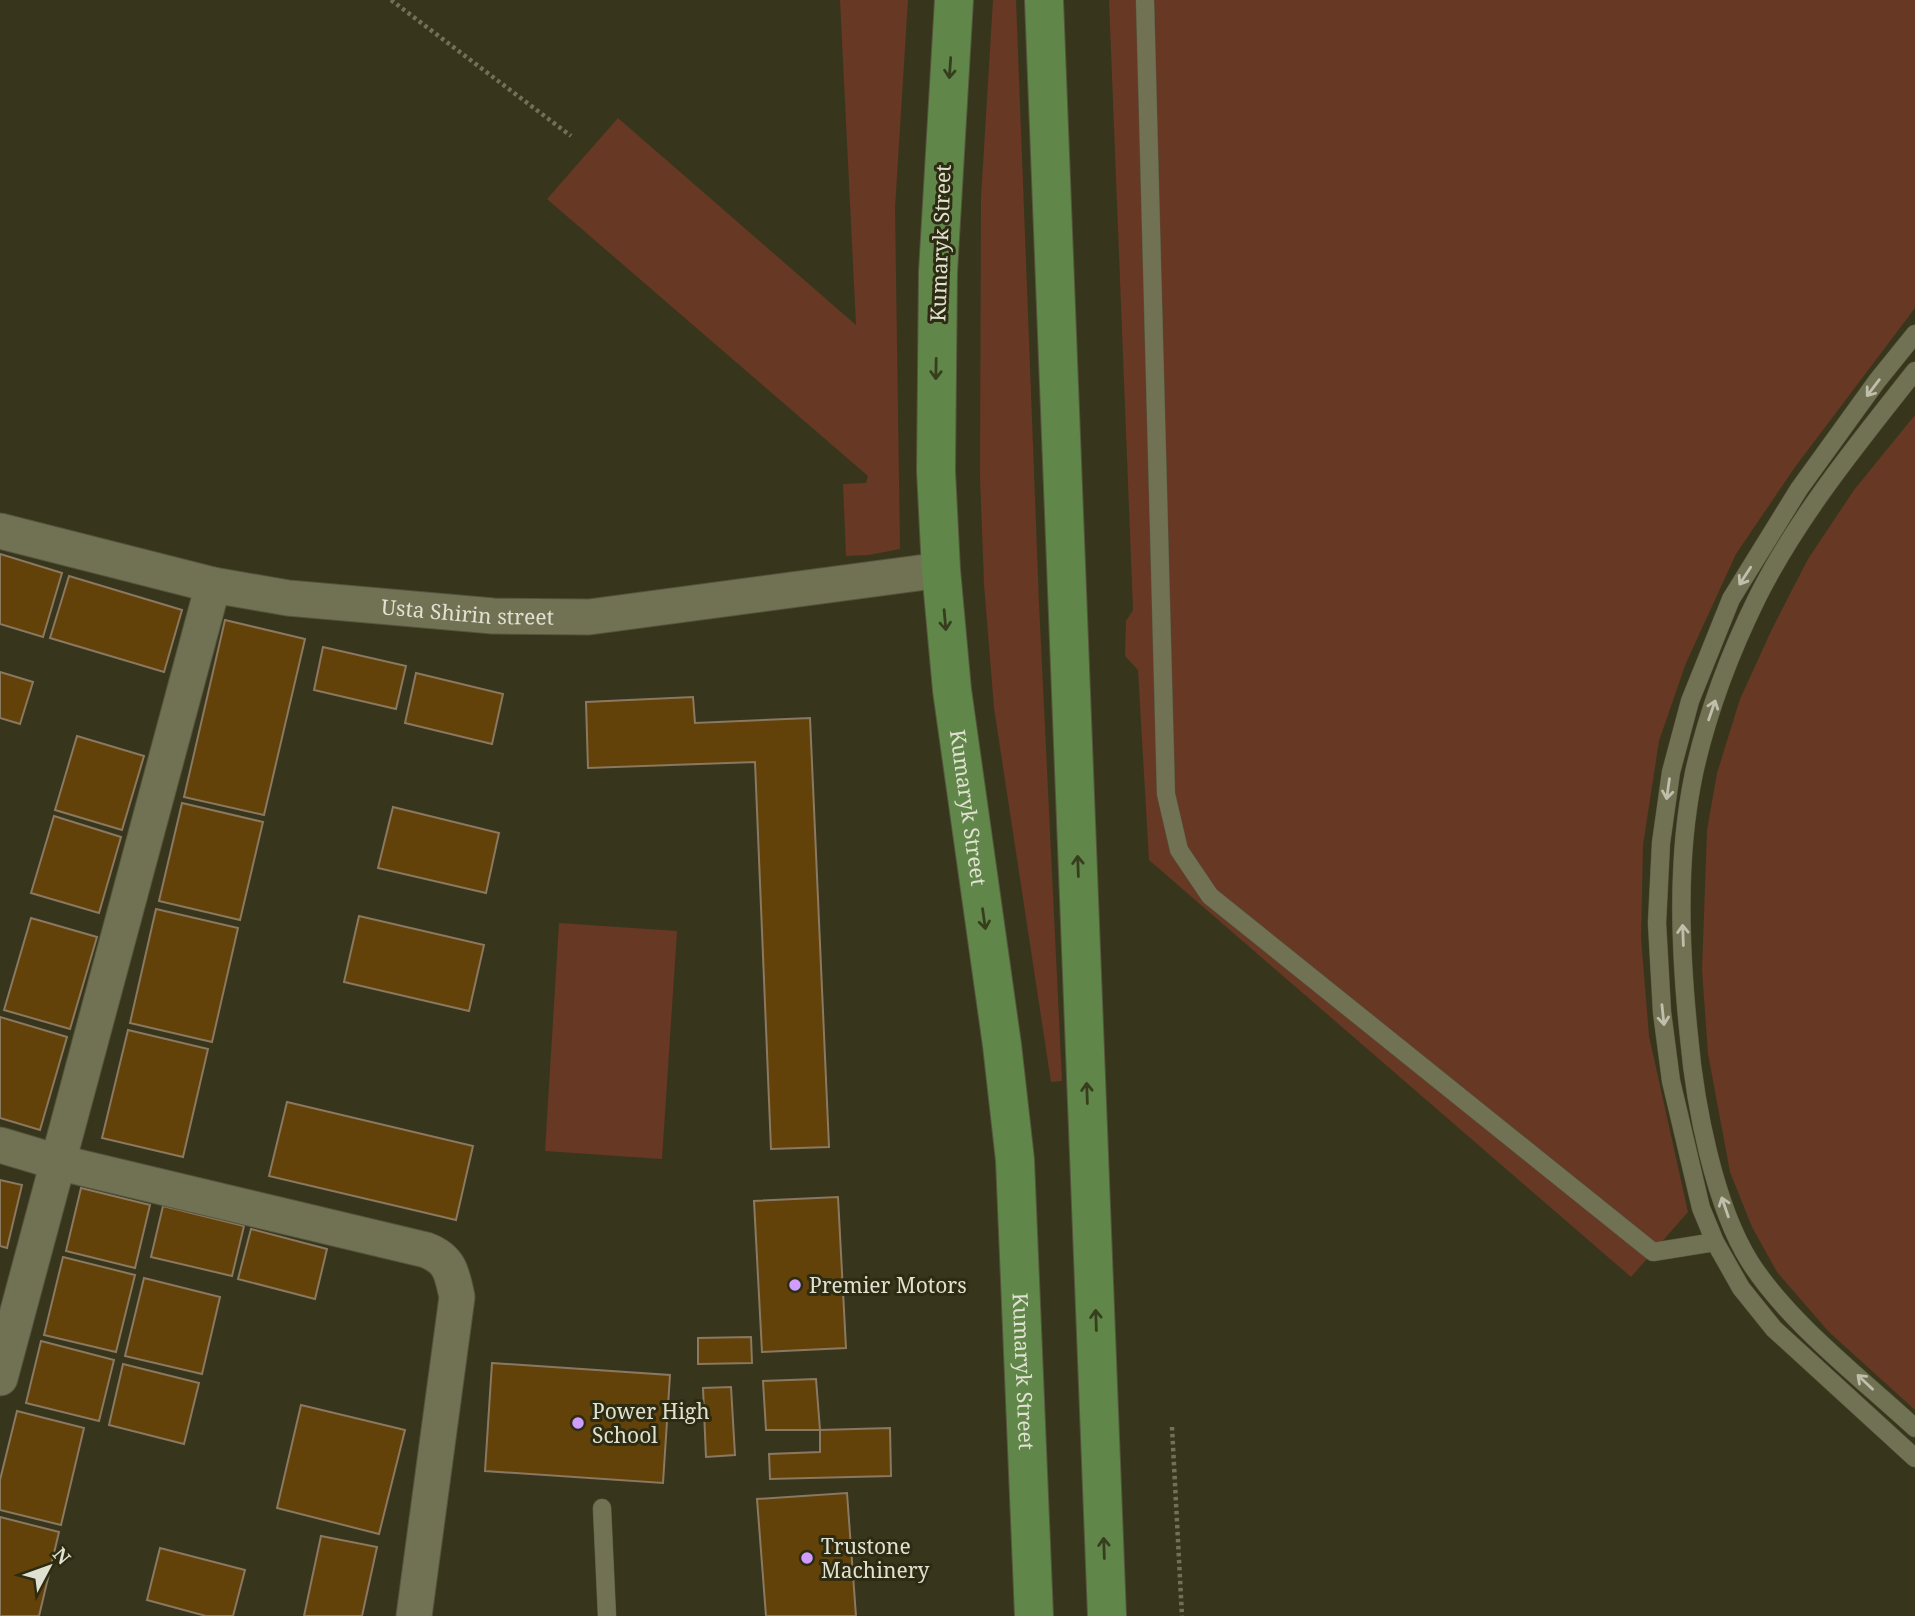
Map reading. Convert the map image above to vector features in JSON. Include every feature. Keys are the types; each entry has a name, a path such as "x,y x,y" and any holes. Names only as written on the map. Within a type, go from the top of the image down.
{"main road":[{"name":"Kumaryk Street","path":"954,0 938,272 936,471 941,570 955,717 1015,1160 1034,1616"},
{"path":"1044,0 1107,1616"}],"street":[{"name":"Usta Shirin street","path":"0,531 213,585 288,598 479,615 589,617 941,570"},
{"path":"0,1378 213,585"},
{"path":"0,1145 57,1162 426,1250 441,1256 452,1273 457,1297 414,1616"}],"lane":[{"path":"1144,0 1166,794 1179,850 1210,896 1653,1252 1715,1242"},
{"path":"1915,334 1877,381 1799,489 1738,585 1690,701 1671,772 1662,834 1658,901 1662,1012 1671,1081 1701,1208 1715,1242 1741,1288 1765,1319 1915,1458"},
{"path":"1915,371 1817,501 1752,610 1712,708 1694,774 1684,841 1682,909 1686,1009 1693,1077 1708,1146 1733,1228 1748,1259 1774,1296 1915,1428"},
{"path":"602,1508 607,1616"}],"path":[{"path":"391,0 571,136"},
{"path":"1172,1427 1182,1616"}],"shaded area":[{"path":"840,0 908,0 895,208 900,549 846,556 843,484 866,483 868,476 547,199 618,118 856,325"},
{"path":"993,0 1016,0 1039,603 1062,1081 1051,1082 994,708 984,584 980,477 981,198"},
{"path":"1109,0 1915,0 1915,308 1795,467 1736,554 1686,663 1659,741 1643,845 1641,938 1649,1036 1688,1212 1631,1277 1149,860 1138,670 1125,656 1126,621 1133,610"},
{"path":"1915,415 1915,1410 1829,1332 1777,1272 1752,1227 1730,1172 1708,1054 1702,970 1707,830 1717,773 1740,699 1808,559 1854,490"},
{"path":"559,923 677,931 662,1159 545,1151"}],"building":[{"path":"0,554 62,573 43,637 0,624"},
{"path":"69,576 182,610 164,672 50,638"},
{"path":"225,620 305,639 264,815 184,797"},
{"path":"323,647 406,666 396,709 314,690"},
{"path":"0,672 33,682 20,724 0,718"},
{"path":"416,673 503,694 492,744 405,723"},
{"path":"693,697 695,723 810,718 829,1147 771,1149 755,762 588,768 586,702"},
{"path":"77,736 144,756 122,830 55,810"},
{"path":"182,803 263,822 240,920 159,901"},
{"path":"393,807 499,833 486,893 378,868"},
{"path":"54,816 121,837 99,913 31,893"},
{"path":"156,909 238,928 212,1042 130,1023"},
{"path":"359,916 484,945 469,1011 344,982"},
{"path":"31,918 97,937 70,1029 4,1010"},
{"path":"0,1017 67,1037 40,1130 0,1118"},
{"path":"128,1030 208,1049 183,1157 102,1138"},
{"path":"287,1102 473,1146 456,1220 269,1176"},
{"path":"0,1180 22,1185 7,1248 0,1246"},
{"path":"81,1188 150,1205 135,1268 66,1251"},
{"path":"838,1197 846,1348 762,1352 754,1201"},
{"path":"163,1206 244,1226 232,1276 151,1257"},
{"path":"251,1229 327,1249 315,1299 238,1279"},
{"path":"63,1257 135,1275 116,1352 44,1335"},
{"path":"144,1278 220,1297 202,1374 125,1356"},
{"path":"751,1337 752,1363 698,1364 698,1338"},
{"path":"41,1341 114,1360 99,1421 26,1403"},
{"name":"Power High School","path":"492,1363 670,1375 663,1483 485,1471"},
{"path":"123,1364 199,1383 184,1444 109,1425"},
{"path":"816,1379 820,1430 766,1430 763,1381"},
{"path":"731,1387 735,1455 706,1457 703,1388"},
{"path":"301,1405 405,1430 379,1534 277,1508"},
{"path":"17,1411 84,1428 61,1525 0,1510 0,1480"},
{"path":"890,1428 891,1476 770,1479 769,1454 820,1452 820,1430"},
{"name":"Trustone Machinery","path":"847,1493 856,1616 766,1616 757,1499"},
{"path":"0,1517 59,1532 39,1616 0,1616"},
{"path":"321,1536 377,1547 362,1616 304,1616"},
{"path":"160,1548 245,1570 233,1616 206,1616 147,1600"}],"place":[{"name":"Premier Motors","path":"795,1285"},
{"name":"Power High School","path":"578,1423"},
{"name":"Trustone Machinery","path":"807,1558"}]}
